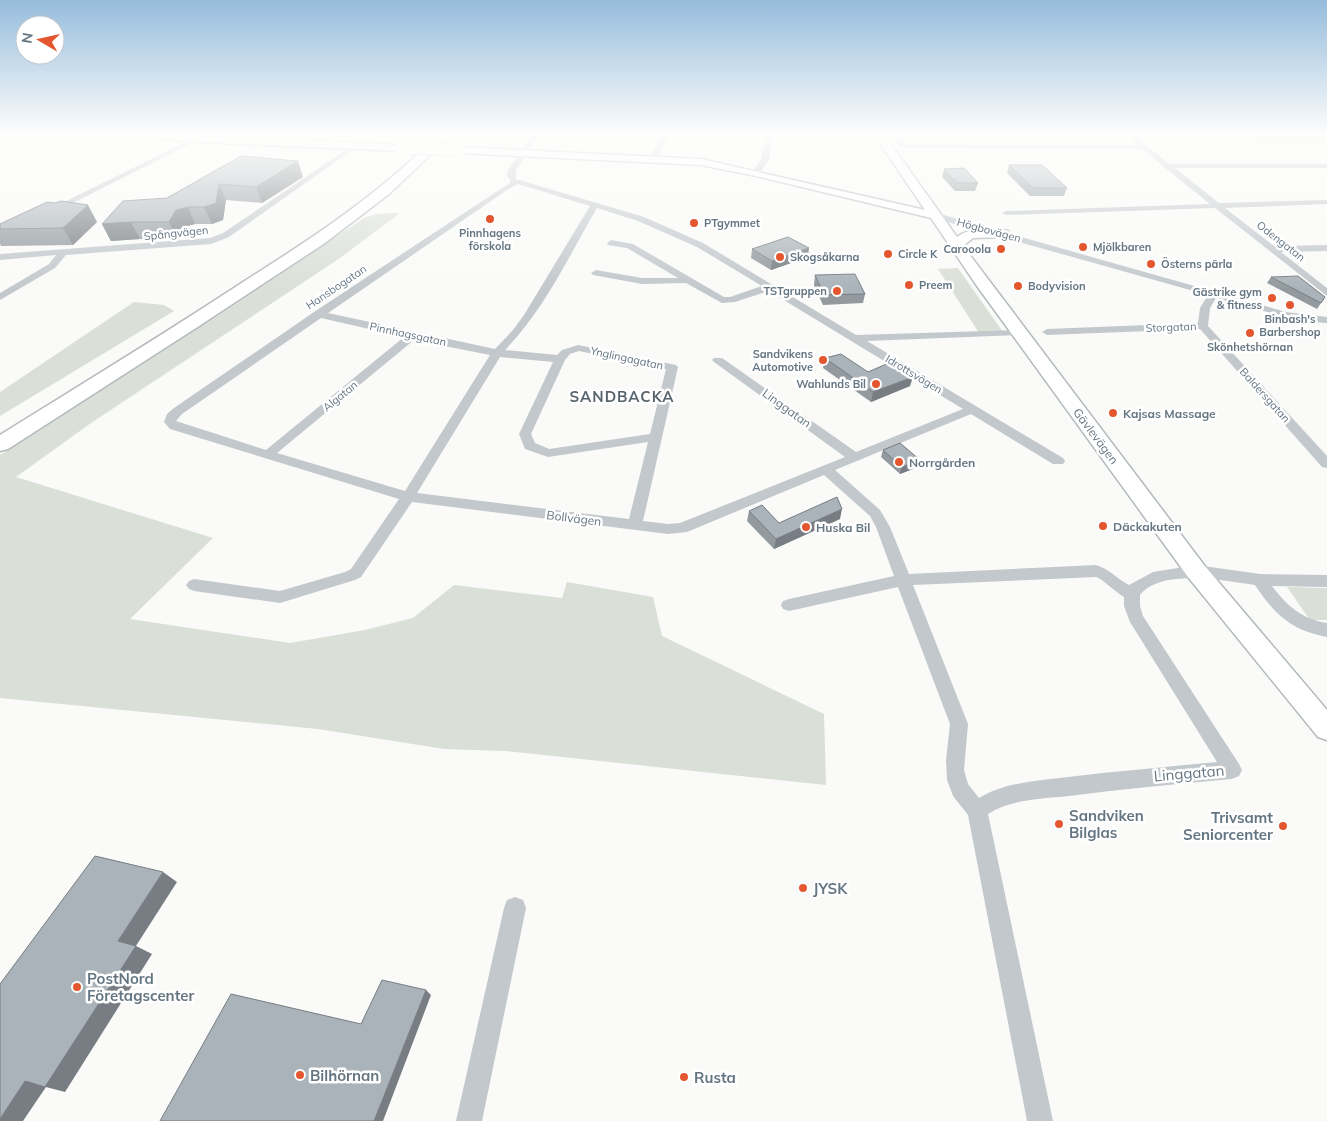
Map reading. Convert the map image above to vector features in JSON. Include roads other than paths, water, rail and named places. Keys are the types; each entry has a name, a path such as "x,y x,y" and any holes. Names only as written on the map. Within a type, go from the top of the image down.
{"highway":[{"path":"0,435 301,245 383,185"},
{"path":"0,444 310,246 391,185"}],"main road":[{"name":"Högbovägen","path":"809,185 933,215"},
{"name":"Gävlevägen","path":"913,185 1018,332 1196,571 1327,728"},
{"path":"898,206 909,200 915,188"},
{"path":"956,247 961,239 970,235 1004,234"}],"street":[{"path":"38,217 102,185"},
{"name":"Spångvägen","path":"0,257 200,243 217,239 297,185"},
{"name":"Hansbogatan","path":"171,417 318,314 509,185"},
{"name":"Idrottsvägen","path":"528,185 641,219 680,235 770,287 1058,461"},
{"name":"Odengatan","path":"1191,185 1327,293"},
{"path":"1006,213 1327,202"},
{"path":"194,585 280,597 356,573 408,497 497,353 517,332 529,315 595,204"},
{"name":"Högbovägen","path":"933,215 1214,293"},
{"path":"611,243 630,246 716,298 726,300 770,287"},
{"path":"1273,249 1327,248"},
{"path":"0,296 52,266 63,253"},
{"path":"596,273 632,280 658,282 688,280"},
{"path":"1214,293 1290,316 1327,320"},
{"name":"Storgatan","path":"1047,332 1203,326 1204,308 1214,293"},
{"name":"Pinnhagsgatan","path":"318,314 497,353 560,359"},
{"name":"Baldersgatan","path":"1203,326 1327,464"},
{"path":"855,338 1018,332"},
{"name":"Algatan","path":"267,455 412,336"},
{"name":"Ynglingagatan","path":"560,359 566,352 578,348 672,367 635,525"},
{"path":"560,359 525,434 530,446 548,453 655,437"},
{"name":"Linggatan","path":"718,360 855,458"},
{"name":"Bollvägen","path":"171,417 170,422 174,426 408,497 635,525 682,528 973,410"},
{"path":"827,470 875,513 883,527 959,724 954,757 959,786 964,798 977,810 1040,1121"},
{"path":"790,605 904,580 1096,571 1105,574 1116,585 1132,594 1136,588 1152,578 1196,571 1260,580 1327,581"},
{"path":"1260,580 1275,602 1289,617 1307,625 1327,630"},
{"name":"Linggatan","path":"977,810 996,798 1025,792 1127,779 1232,770 1136,618 1132,606 1132,594"},
{"path":"469,1121 515,908"}],"place":[{"name":"Pinnhagens förskola","path":"490,219"},
{"name":"PTgymmet","path":"694,223"},
{"name":"Mjölkbaren","path":"1083,247"},
{"name":"Carooola","path":"1001,249"},
{"name":"Circle K","path":"888,254"},
{"name":"Skogsåkarna","path":"780,257"},
{"name":"Österns pärla","path":"1151,264"},
{"name":"Preem","path":"909,285"},
{"name":"Bodyvision","path":"1018,286"},
{"name":"TSTgruppen","path":"837,291"},
{"name":"Gästrike gym & fitness","path":"1272,298"},
{"name":"Binbash's Barbershop","path":"1290,305"},
{"name":"Skönhetshörnan","path":"1250,333"},
{"name":"Sandvikens Automotive","path":"823,360"},
{"name":"Wahlunds Bil","path":"876,384"},
{"name":"Kajsas Massage","path":"1113,413"},
{"name":"Norrgården","path":"899,462"},
{"name":"Däckakuten","path":"1103,526"},
{"name":"Huska Bil","path":"806,527"},
{"name":"Sandviken Bilglas","path":"1059,824"},
{"name":"Trivsamt Seniorcenter","path":"1283,826"},
{"name":"JYSK","path":"803,888"},
{"name":"PostNord Företagscenter","path":"77,987"},
{"name":"Bilhörnan","path":"300,1075"},
{"name":"Rusta","path":"684,1077"}],"district":[{"name":"SANDBACKA","path":"622,396"}]}
